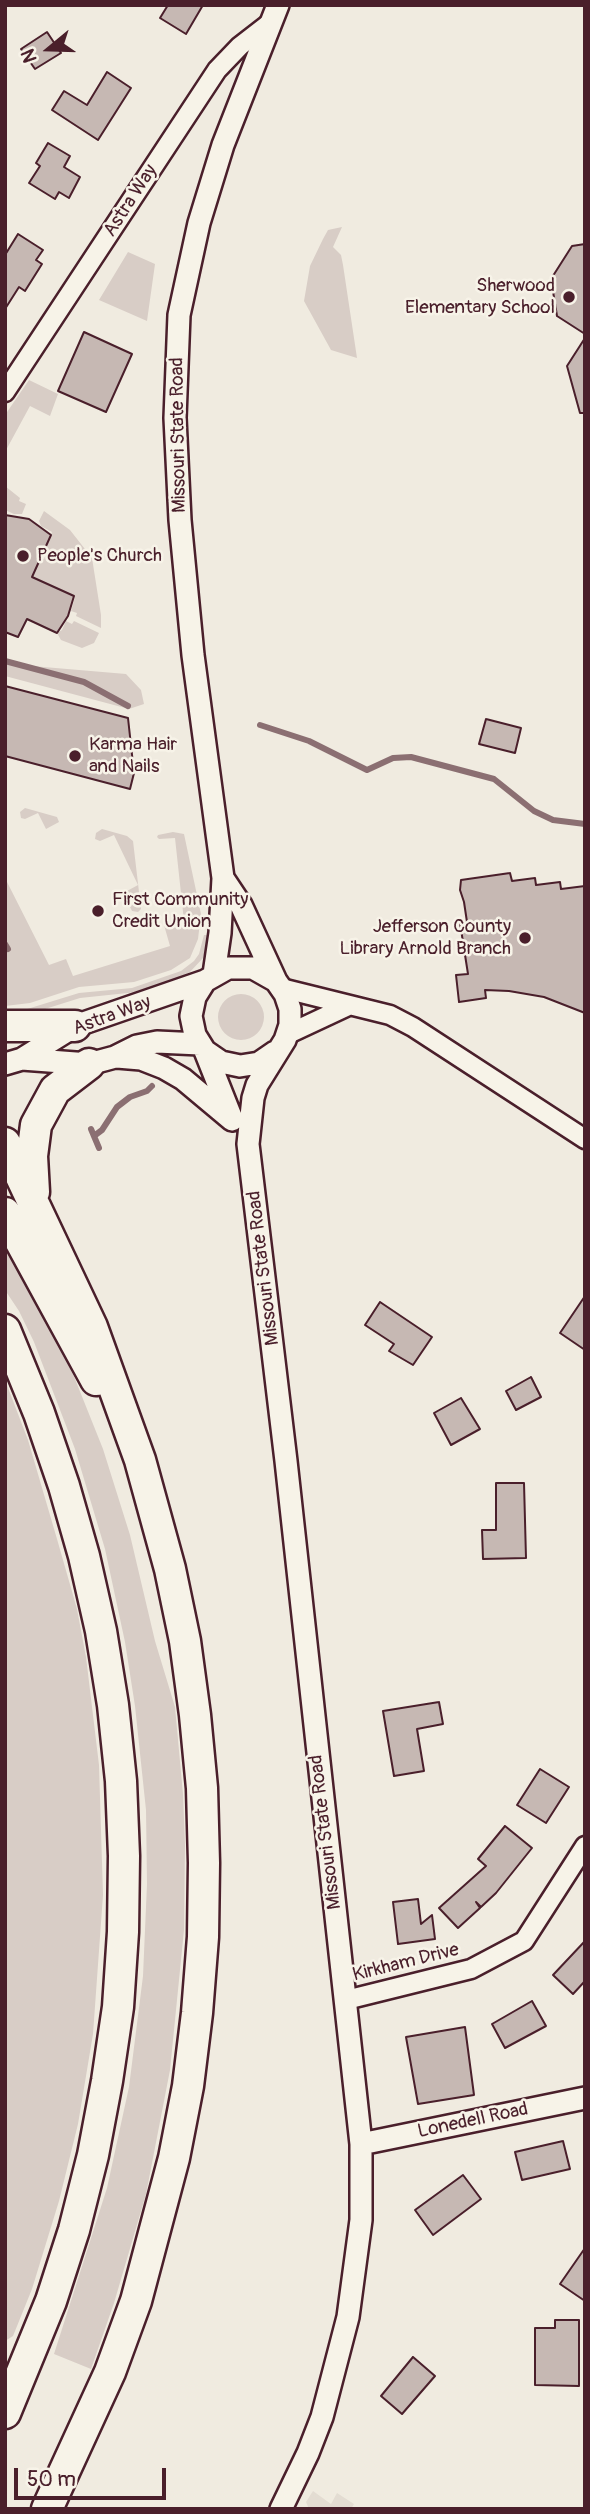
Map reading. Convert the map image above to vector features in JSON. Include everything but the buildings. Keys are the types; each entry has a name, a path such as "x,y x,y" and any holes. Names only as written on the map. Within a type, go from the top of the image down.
{"highway":[{"path":"5,1026 75,1026"},
{"path":"34,1203 32,1156 36,1125 55,1090 102,1061"},
{"path":"5,1143 92,1327 140,1460 170,1569 185,1641 202,1788 203,1937 188,2086 174,2158 136,2301 110,2372 47,2509"},
{"path":"5,1213 140,1460"},
{"path":"5,1330 39,1413 84,1556 101,1632 113,1705 121,1780 124,1856 118,2007 93,2155 75,2230 51,2301 5,2413"}],"street":[{"name":"Astra Way","path":"5,392 217,70 274,13"},
{"name":"Missouri State Road","path":"210,978 220,933 223,878 195,668 180,520 175,418 178,315 209,187 237,104 274,13"},
{"name":"Missouri State Road","path":"223,878 241,905 278,985"},
{"path":"348,1006 281,1044 259,1063 240,1066 221,1062 203,1047 195,1035 191,1016 195,997 210,978 228,968 253,968 278,985 329,998 348,1006 390,1015 413,1027 585,1139"},
{"name":"Astra Way","path":"14,1061 75,1026 210,978"},
{"path":"278,985 290,1009 290,1025 281,1044"},
{"name":"Astra Way","path":"14,1061 102,1061 137,1046 157,1042 203,1047"},
{"name":"Missouri State Road","path":"281,1044 257,1085 248,1144 281,1414 361,2144 361,2220 348,2317 322,2417 281,2509"},
{"name":"Missouri State Road","path":"203,1047 232,1120 248,1144"},
{"path":"102,1061 141,1059 164,1068 183,1079 232,1120"},
{"name":"Kirkham Drive","path":"346,2000 471,1969 524,1941 585,1846"},
{"name":"Lonedell Road","path":"361,2144 585,2098"}],"shaded area":[{"path":"342,227 333,247 341,255 357,358 331,350 304,301 310,266 323,239 328,230"},
{"path":"128,252 155,264 147,321 99,300"},
{"path":"29,380 58,394 50,416 30,406 5,452 5,415"},
{"path":"5,486 20,498 19,501 26,504 22,514 5,510"},
{"path":"44,511 70,530 92,558 101,628 71,611 75,597 32,578 41,558 44,559 52,532 41,526 39,521"},
{"path":"66,621 72,624 74,621 99,633 94,643 82,648 61,640 57,633 62,630"},
{"path":"5,660 32,666 126,674 141,690 144,704 129,709 5,676"},
{"path":"25,808 57,817 59,822 46,829 38,813 21,818 20,812"},
{"path":"102,829 127,836 133,841 141,909 138,912 132,911 124,895 138,885 114,835 100,841 95,839 96,833"},
{"path":"173,832 184,834 201,914 198,939 190,958 171,970 134,982 79,987 30,1003 5,1006 5,878 49,965 66,959 73,976 170,946 164,925 184,921 175,838 157,837"},
{"path":"204,935 209,935 203,958 190,972 178,978 137,992 80,998 26,1015 5,1016 5,1011 24,1010 79,993 132,988 181,971 199,954"},
{"path":"241,994 257,1001 264,1017 257,1033 241,1040 225,1033 218,1017 225,1001"},
{"path":"5,1233 75,1379 103,1449 130,1535 155,1641 175,1707 183,1794 184,1930 170,2070 146,2194 114,2303 91,2369 54,2354 107,2188 129,2087 143,1976 147,1884 146,1810 125,1642 105,1549 75,1449 34,1342 5,1290"},
{"path":"5,1380 28,1440 77,1609 86,1657 99,1765 103,1895 93,2034 78,2124 59,2201 32,2289 13,2336 5,2341"},
{"path":"313,2491 331,2504 337,2493 354,2504 351,2509 309,2509 306,2502"}],"waterway":[{"path":"5,661 84,682 128,706"},
{"path":"260,725 309,741 367,770 393,758 411,757 494,779 534,811 553,820 585,824"},
{"path":"5,944 8,949"},
{"path":"94,1136 102,1130 117,1107 152,1086"},
{"path":"91,1129 99,1148"}],"place":[{"name":"Sherwood Elementary School","path":"569,297"},
{"name":"People's Church","path":"23,556"},
{"name":"Karma Hair and Nails","path":"75,756"},
{"name":"First Community Credit Union","path":"98,911"},
{"name":"Jefferson County Library Arnold Branch","path":"525,938"}]}
